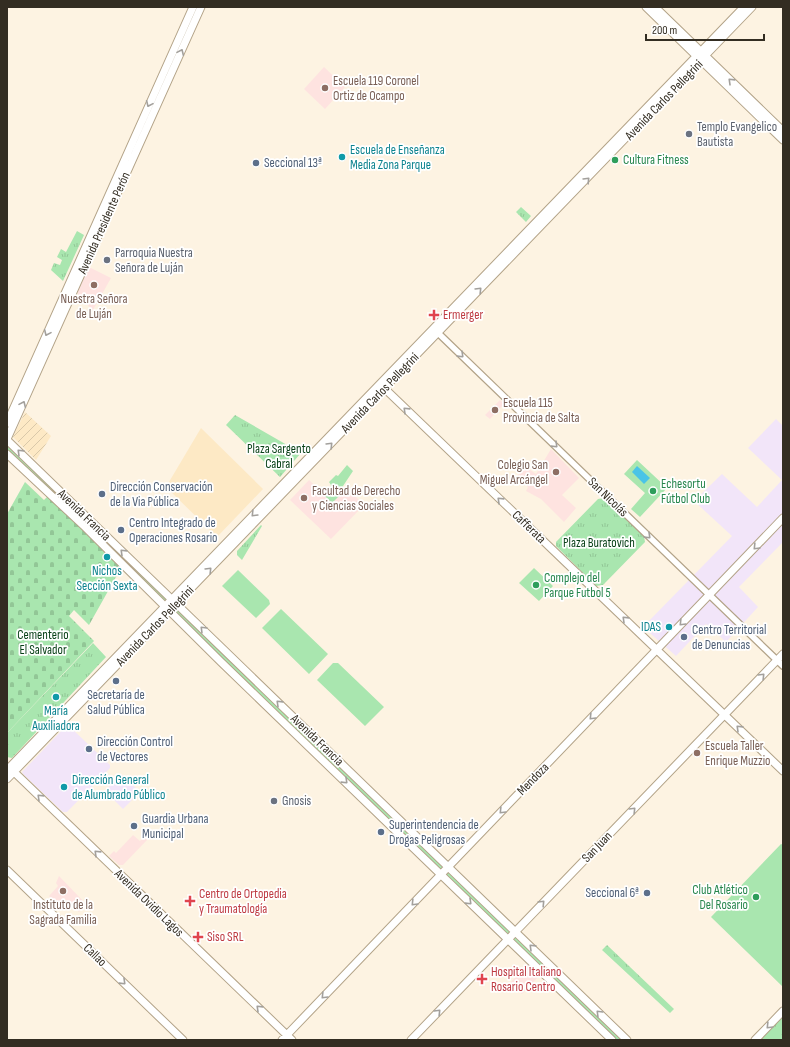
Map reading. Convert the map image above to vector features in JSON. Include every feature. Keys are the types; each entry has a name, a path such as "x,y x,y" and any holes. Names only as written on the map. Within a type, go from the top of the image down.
{"main road":[{"name":"Avenida Presidente Perón","path":"7,422 193,7"},
{"name":"Avenida Presidente Perón","path":"7,440 201,7"},
{"path":"646,7 783,131"},
{"path":"655,7 783,140"},
{"name":"Avenida Carlos Pellegrini","path":"701,56 744,7"},
{"name":"Avenida Carlos Pellegrini","path":"7,779 9,769 174,601 701,56 752,7"},
{"name":"Cafferata","path":"382,386 783,771"},
{"name":"Avenida Francia","path":"7,440 627,1040"},
{"name":"Avenida Francia","path":"7,454 612,1040"},
{"path":"30,475 34,474 37,469"},
{"name":"Mendoza","path":"287,1038 783,518"},
{"path":"85,528 92,522"},
{"name":"San Juan","path":"411,1040 783,654"},
{"name":"Avenida Ovidio Lagos","path":"9,769 287,1038"},
{"name":"Callao","path":"7,870 183,1040"},
{"path":"755,1040 783,1011"}],"street":[{"name":"San Nicolás","path":"436,330 783,666"}],"shaded area":[{"name":"Escuela 119 Coronel Ortiz de Ocampo","path":"324,67 345,87 325,109 304,89"},
{"name":"Nuestra Señora de Luján","path":"89,267 111,278 93,310 78,296 78,291"},
{"name":"Escuela 115 Provincia de Salta","path":"500,400 504,404 490,419 485,415"},
{"path":"25,412 51,436 36,460 13,437"},
{"path":"776,419 783,426 783,542 739,587 758,607 726,642 706,624 676,656 643,627 732,536 694,501 722,474 757,507 782,480 748,448"},
{"path":"201,428 263,489 217,537 166,487"},
{"path":"551,449 579,478 562,495 576,508 564,522 541,499 526,491 528,487 517,476 526,467 536,474"},
{"path":"309,480 332,502 346,487 364,505 331,539 290,500"},
{"path":"66,726 69,726 110,765 110,768 67,812 63,812 22,772"},
{"path":"121,774 140,792 123,809 105,791"},
{"path":"133,835 140,841 144,837 147,840 123,865 119,865 109,856 114,851 116,853"},
{"name":"Instituto de la Sagrada Familia","path":"59,876 86,904 79,912 64,898 57,904 49,896 58,886 56,883"},
{"path":"529,963 540,975 522,994 510,983"}],"green space":[{"path":"521,207 531,216 526,222 516,212"},
{"path":"77,231 84,235 63,281 51,270 54,263 60,265 62,260 57,257 61,249 66,252"},
{"name":"Plaza Sargento Cabral","path":"235,415 301,453 280,477 226,425"},
{"path":"7,440 627,1040 612,1040 170,611 7,779 7,770 165,606 7,454"},
{"name":"Echesortu Fútbol Club","path":"637,460 667,488 640,517 631,509 645,493 624,474"},
{"path":"347,465 353,471 339,492 341,494 332,503 321,492 329,489 331,485 329,482 336,475 338,476"},
{"name":"Cementerio El Salvador","path":"25,482 44,500 48,496 121,568 89,625 74,610 69,616 94,641 7,733 7,514"},
{"name":"Plaza Buratovich","path":"604,498 644,536 645,542 603,585 596,586 556,546 556,542 598,499"},
{"path":"261,525 262,526 242,560 237,555 237,551"},
{"name":"Complejo del Parque Futbol 5","path":"534,568 553,586 539,601 519,583"},
{"path":"238,570 269,600 270,604 256,618 222,586"},
{"path":"281,609 328,654 309,674 262,628"},
{"path":"93,643 106,657 12,758 7,757 7,733"},
{"path":"333,663 338,663 384,707 365,726 317,680"},
{"name":"Club Atlético Del Rosario","path":"781,844 783,845 783,987 711,917"},
{"path":"607,945 674,1009 670,1013 602,950"},
{"path":"783,1016 783,1040 760,1040"}],"water":[{"path":"637,466 650,478 644,484 632,472"}],"place":[{"name":"Escuela 119 Coronel Ortiz de Ocampo","path":"325,88"},
{"name":"Templo Evangelico Bautista","path":"689,134"},
{"name":"Escuela de Enseñanza Media Zona Parque","path":"342,157"},
{"name":"Cultura Fitness","path":"615,160"},
{"name":"Seccional 13ª","path":"256,163"},
{"name":"Parroquia Nuestra Señora de Luján","path":"107,260"},
{"name":"Nuestra Señora de Luján","path":"94,285"},
{"name":"Ermerger","path":"434,315"},
{"name":"Escuela 115 Provincia de Salta","path":"495,410"},
{"name":"Colegio San Miguel Arcángel","path":"556,472"},
{"name":"Echesortu Fútbol Club","path":"653,491"},
{"name":"Dirección Conservación de la Via Pública","path":"102,494"},
{"name":"Facultad de Derecho y Ciencias Sociales","path":"304,498"},
{"name":"Centro Integrado de Operaciones Rosario","path":"121,530"},
{"name":"Nichos Sección Sexta","path":"107,557"},
{"name":"Complejo del Parque Futbol 5","path":"536,585"},
{"name":"IDAS","path":"669,627"},
{"name":"Centro Territorial de Denuncias","path":"684,637"},
{"name":"Secretaría de Salud Pública","path":"116,681"},
{"name":"María Auxiliadora","path":"56,697"},
{"name":"Dirección Control de Vectores","path":"89,749"},
{"name":"Escuela Taller Enrique Muzzio","path":"697,753"},
{"name":"Dirección General de Alumbrado Público","path":"64,787"},
{"name":"Gnosis","path":"274,801"},
{"name":"Guardia Urbana Municipal","path":"134,826"},
{"name":"Superintendencia de Drogas Peligrosas","path":"381,832"},
{"name":"Instituto de la Sagrada Familia","path":"63,891"},
{"name":"Seccional 6ª","path":"647,893"},
{"name":"Club Atlético Del Rosario","path":"756,897"},
{"name":"Centro de Ortopedia y Traumatología","path":"190,901"},
{"name":"Siso SRL","path":"198,937"},
{"name":"Hospital Italiano Rosario Centro","path":"482,979"}]}
